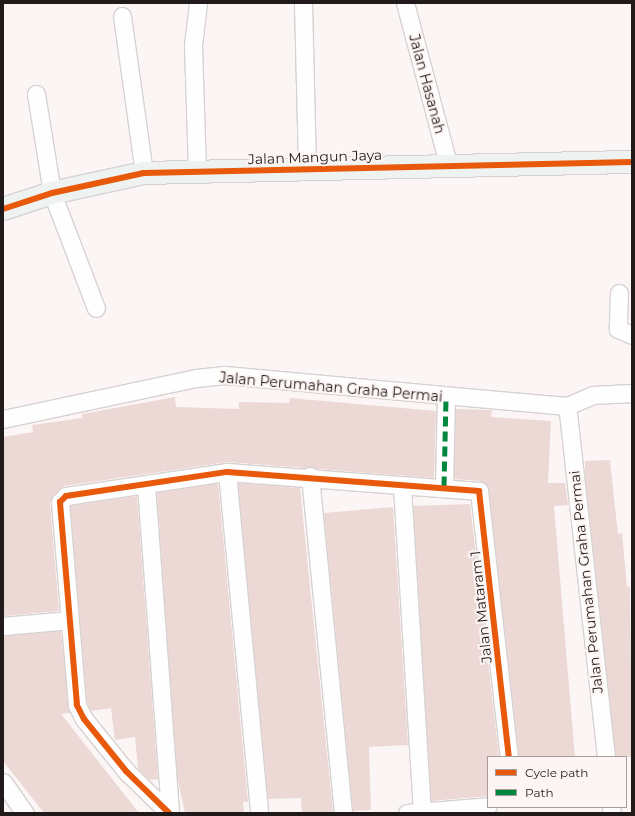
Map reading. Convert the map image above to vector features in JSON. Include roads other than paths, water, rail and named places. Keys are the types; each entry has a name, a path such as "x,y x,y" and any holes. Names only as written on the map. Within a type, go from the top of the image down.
{"street":[{"path":"197,172 193,45 198,3"},
{"path":"303,3 307,169"},
{"name":"Jalan Hasanah","path":"405,3 448,164"},
{"path":"122,16 144,173"},
{"path":"36,94 52,194 96,308"},
{"name":"Jalan Mangun Jaya","path":"3,209 52,194 144,173 448,164 632,162"},
{"path":"619,293 618,329 632,335"},
{"name":"Jalan Perumahan Graha Permai","path":"3,419 196,378 225,375 567,406 594,395 632,393"},
{"path":"444,486 446,396"},
{"name":"Jalan Perumahan Graha Permai","path":"567,406 606,756"},
{"path":"227,472 259,813"},
{"name":"Jalan Mataram 1","path":"70,620 62,498 227,472 310,476 402,486 444,486 477,490 482,495 509,756"},
{"path":"310,476 343,813"},
{"path":"146,485 170,813"},
{"path":"402,486 415,812 487,806"},
{"path":"3,626 70,620 80,714 126,771 170,813"},
{"path":"3,782 18,811"}]}
